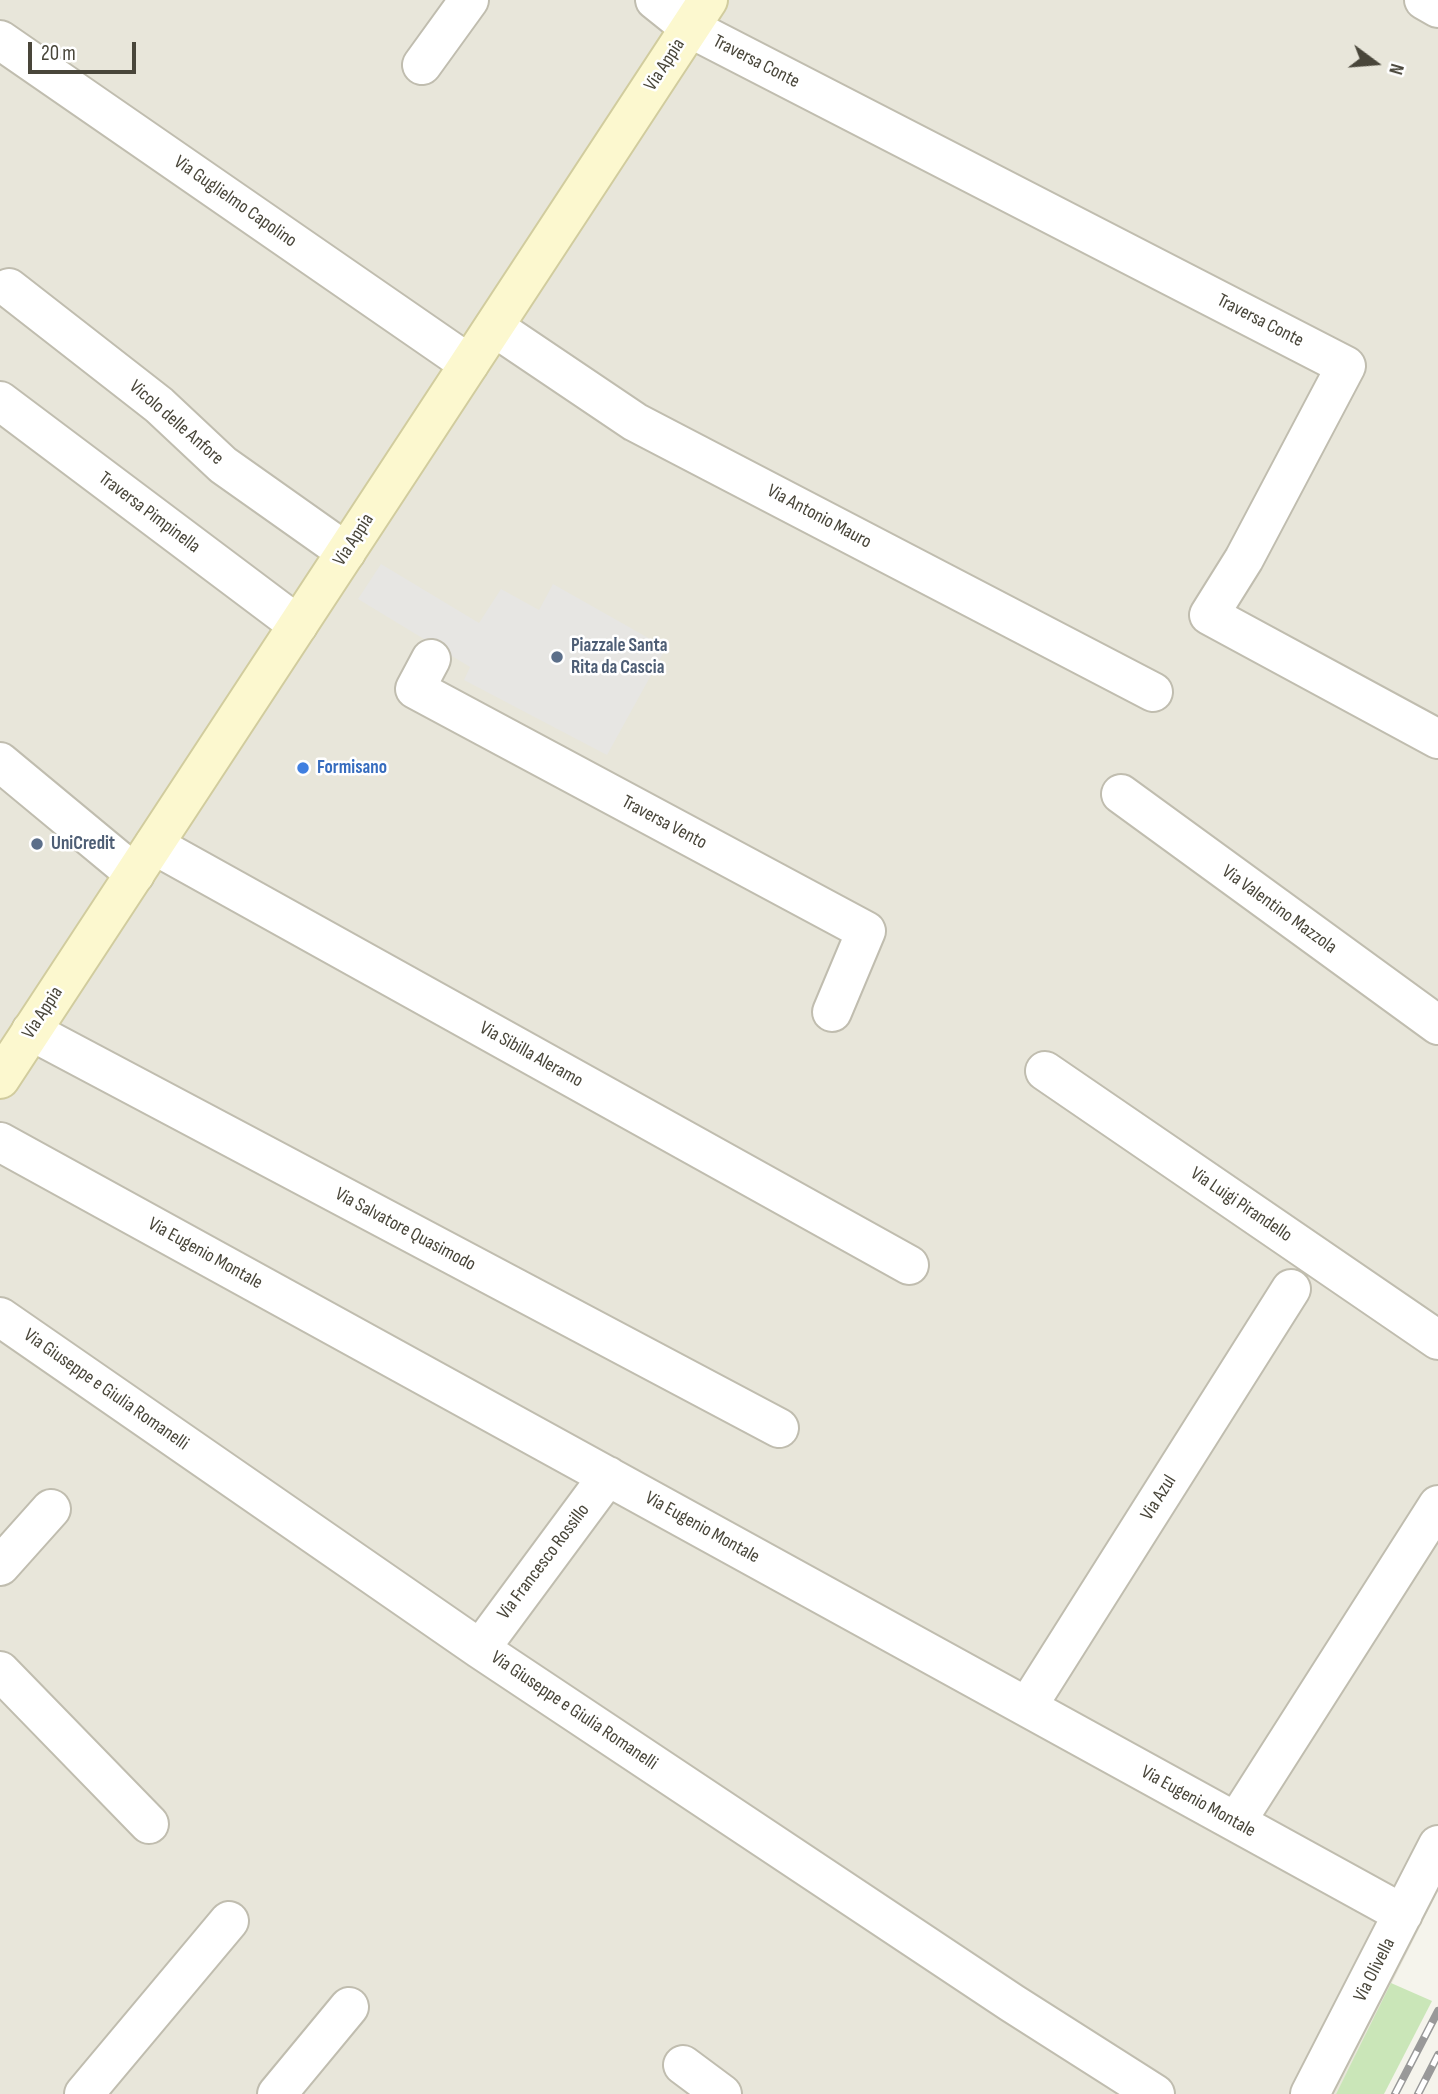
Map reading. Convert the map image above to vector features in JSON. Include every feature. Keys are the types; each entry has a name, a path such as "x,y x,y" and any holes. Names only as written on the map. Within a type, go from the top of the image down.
{"main road":[{"name":"Via Appia","path":"0,1079 699,14"}],"street":[{"path":"422,65 469,0"},
{"path":"655,0 699,14"},
{"path":"1424,0 1438,8"},
{"name":"Traversa Conte","path":"699,14 1346,366 1244,559 1209,615 1438,739"},
{"name":"Via Guglielmo Capolino","path":"0,40 469,364"},
{"name":"Vicolo delle Anfore","path":"9,288 159,404 223,464 346,552"},
{"name":"Via Antonio Mauro","path":"494,327 635,422 1153,692"},
{"name":"Traversa Pimpinella","path":"0,401 298,625"},
{"name":"Traversa Vento","path":"430,659 415,689 866,931 832,1012"},
{"name":"Via Sibilla Aleramo","path":"0,762 144,860 909,1265"},
{"name":"Via Valentino Mazzola","path":"1121,794 1438,1025"},
{"name":"Via Salvatore Quasimodo","path":"31,1031 779,1428"},
{"name":"Via Luigi Pirandello","path":"1045,1071 1438,1340"},
{"name":"Via Eugenio Montale","path":"0,1142 1403,1914"},
{"name":"Via Azul","path":"1027,1707 1291,1289"},
{"name":"Via Giuseppe e Giulia Romanelli","path":"0,1317 480,1649 1012,2003 1155,2094"},
{"name":"Via Francesco Rossillo","path":"480,1649 608,1476"},
{"path":"1236,1822 1438,1505"},
{"path":"0,1566 51,1509"},
{"path":"0,1671 149,1824"},
{"name":"Via Olivella","path":"1310,2094 1438,1845"},
{"path":"84,2094 229,1921"},
{"path":"277,2094 349,2007"},
{"path":"683,2065 722,2094"}],"shaded area":[{"path":"0,0 1438,0 1438,1891 1336,2094 0,2094"},
{"name":"Piazzale Santa Rita da Cascia","path":"381,564 479,623 501,589 539,610 553,584 666,648 607,755 464,680 470,667 358,599"}],"green space":[{"path":"1391,1983 1432,2001 1384,2094 1336,2094"}],"railway":[{"path":"1395,2094 1438,2011"},
{"path":"1418,2094 1438,2055"}],"place":[{"name":"Piazzale Santa Rita da Cascia","path":"557,657"},
{"name":"Formisano","path":"303,768"},
{"name":"UniCredit","path":"37,844"}]}
